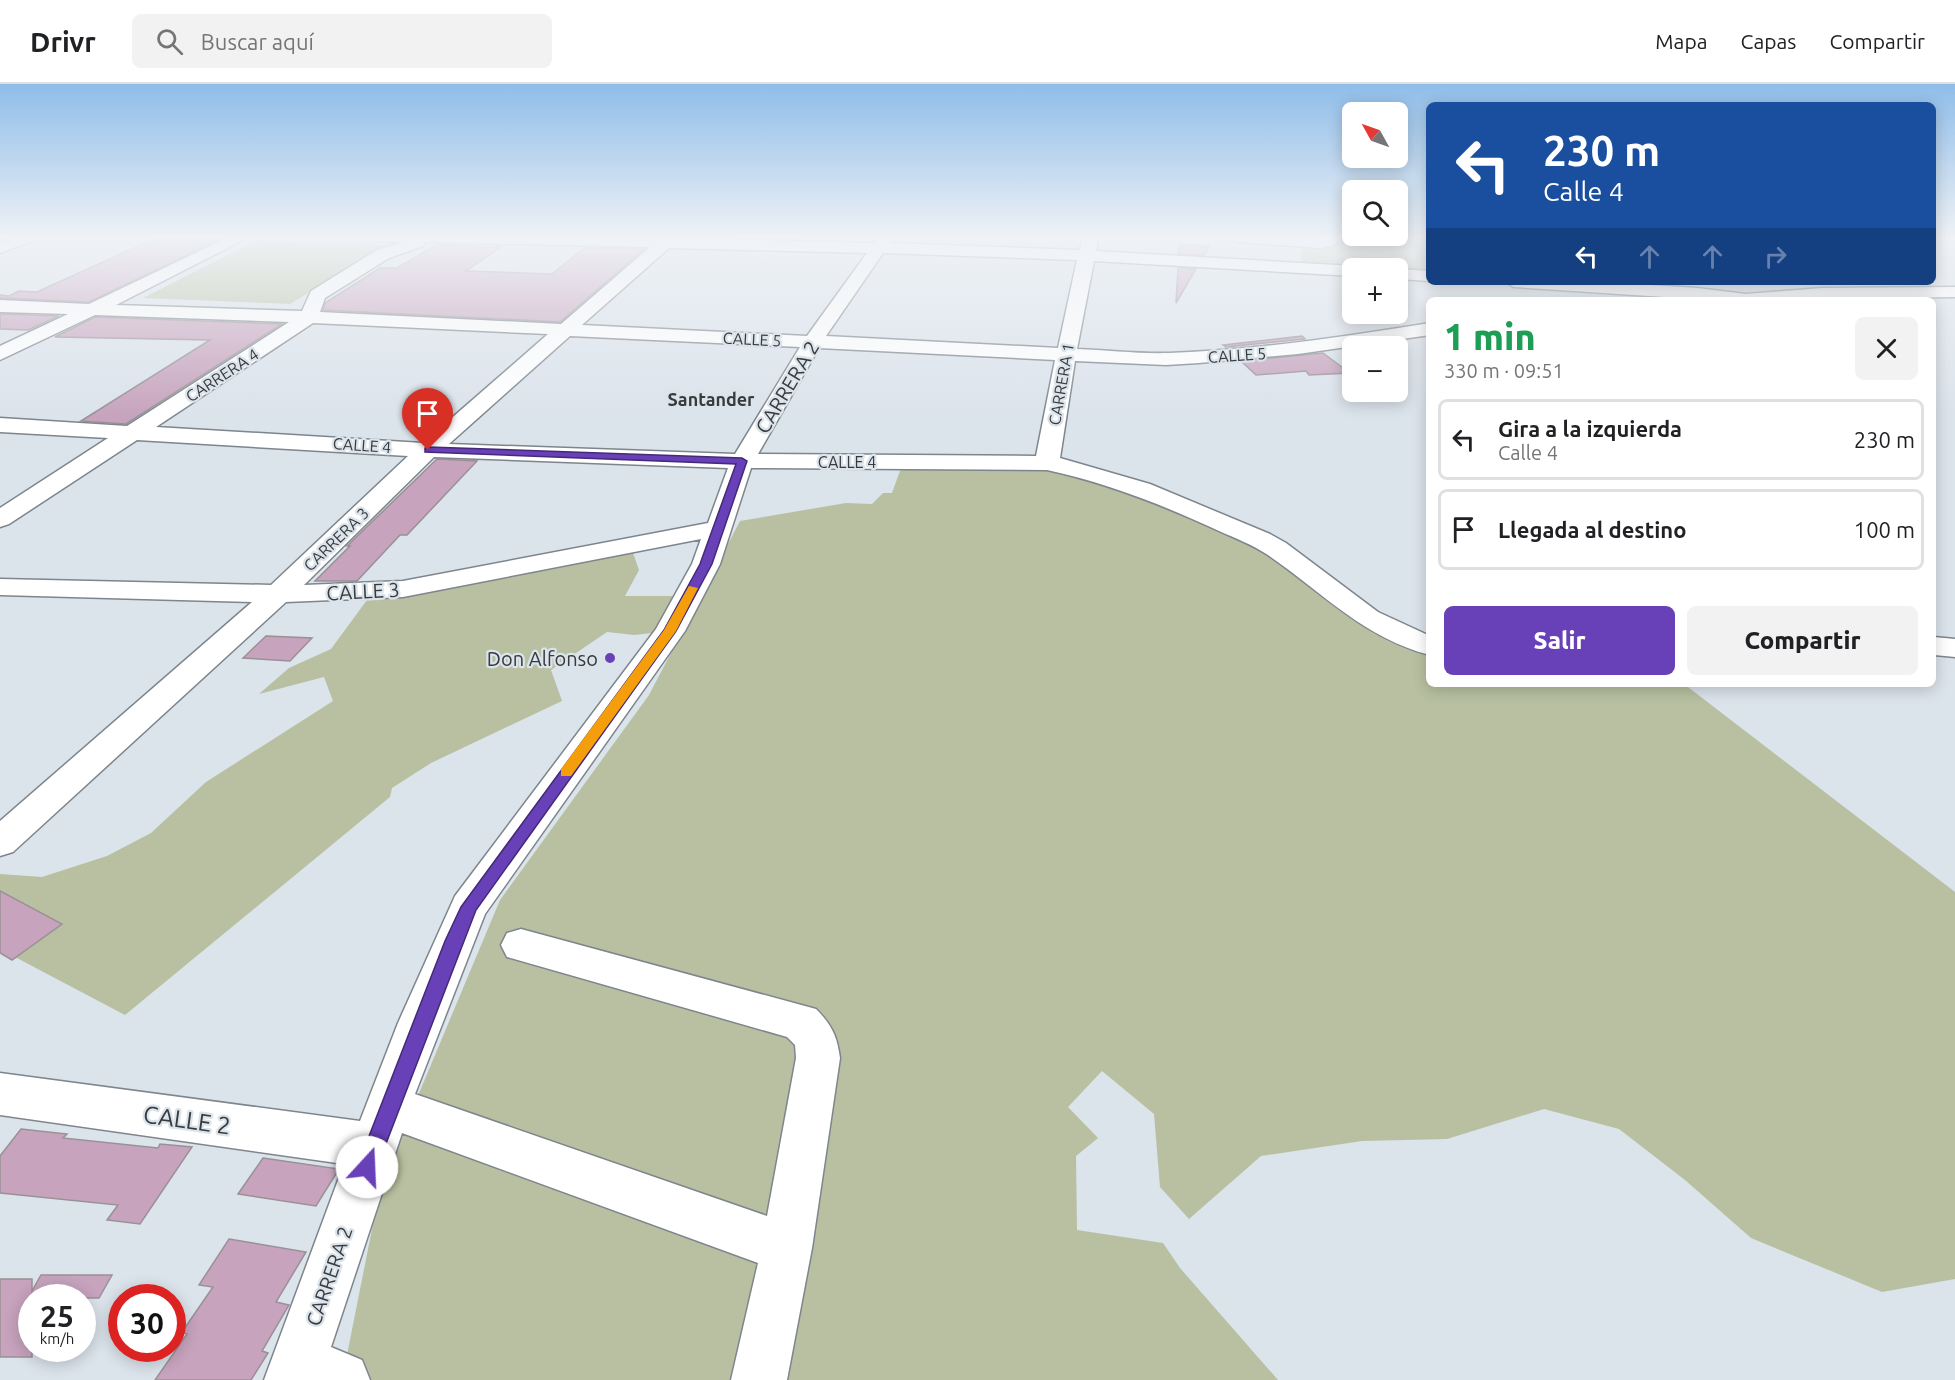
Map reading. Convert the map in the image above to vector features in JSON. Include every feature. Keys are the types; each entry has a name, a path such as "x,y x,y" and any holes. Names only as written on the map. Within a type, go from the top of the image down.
{"street":[{"path":"0,354 121,296"},
{"name":"CARRERA 4","path":"0,519 309,317 316,296"},
{"name":"CARRERA 3","path":"0,842 278,594 428,450 604,296"},
{"name":"CARRERA 2","path":"311,1374 382,1126 469,907 670,631 706,564 742,461 813,341 844,296"},
{"name":"CARRERA 1","path":"1047,463 1078,296"},
{"name":"CALLE 5","path":"0,306 309,317 1166,359 1229,357 1302,350 1426,330"},
{"name":"CALLE 4","path":"0,425 136,431 428,450 742,461 1047,463 1082,469 1181,503 1275,548 1354,609 1388,630 1426,644"},
{"name":"CALLE 3","path":"0,587 278,594 403,589 720,528"},
{"path":"1936,646 1955,648"},
{"path":"521,945 801,1022 816,1038 818,1058 787,1248 759,1380"},
{"name":"CALLE 2","path":"0,1094 382,1126 787,1248"}],"green space":[{"path":"146,296 302,296 290,304 143,298"},
{"path":"1036,467 1073,471 1247,537 1426,644 1426,687 1688,687 1955,892 1955,1279 1882,1292 1751,1238 1685,1180 1619,1129 1544,1109 1447,1139 1362,1141 1261,1156 1189,1219 1160,1187 1154,1114 1102,1071 1068,1107 1098,1138 1076,1156 1077,1230 1163,1243 1180,1268 1278,1380 342,1380 381,1184 500,900 649,695 740,521 846,503 872,504 883,493 892,493 901,468"},
{"path":"632,550 639,570 625,596 680,596 661,632 634,635 607,632 551,670 562,701 431,763 392,788 390,797 125,1015 15,957 62,924 0,891 0,874 42,877 107,856 151,833 206,782 333,701 324,677 259,694 289,668 331,649 367,600 431,591"}],"building":[{"path":"0,296 101,296 89,302"},
{"path":"335,296 589,296 560,322 323,310 325,303"},
{"path":"0,314 59,316 28,330 0,329"},
{"path":"95,317 282,324 126,424 81,421 210,340 55,337"},
{"path":"1302,336 1305,339 1226,347 1223,345"},
{"path":"1323,353 1342,367 1342,373 1309,375 1306,371 1256,375 1241,361"},
{"path":"437,459 477,461 407,535 400,535 357,581 315,581 350,546 347,546"},
{"path":"266,636 312,638 290,661 243,658"},
{"path":"0,891 62,924 12,960 0,953"},
{"path":"21,1129 67,1134 63,1138 158,1148 160,1144 192,1147 140,1224 107,1220 118,1205 0,1193 0,1156"},
{"path":"263,1158 339,1169 316,1206 238,1194"},
{"path":"229,1239 306,1252 276,1302 289,1305 262,1351 268,1353 251,1380 155,1380 168,1362 186,1362 186,1326 213,1287 199,1285"},
{"path":"41,1275 112,1275 99,1298 96,1298 96,1284 36,1284"},
{"path":"0,1279 32,1279 32,1284 18,1284 18,1357 0,1357"}],"slow traffic":[{"path":"566,773 670,631 693,588"}],"place":[{"name":"Don Alfonso","path":"610,658"}],"district":[{"name":"Santander","path":"711,399"}],"route":[{"path":"367,1167 469,907 670,631 706,564 742,461 428,450"}]}
